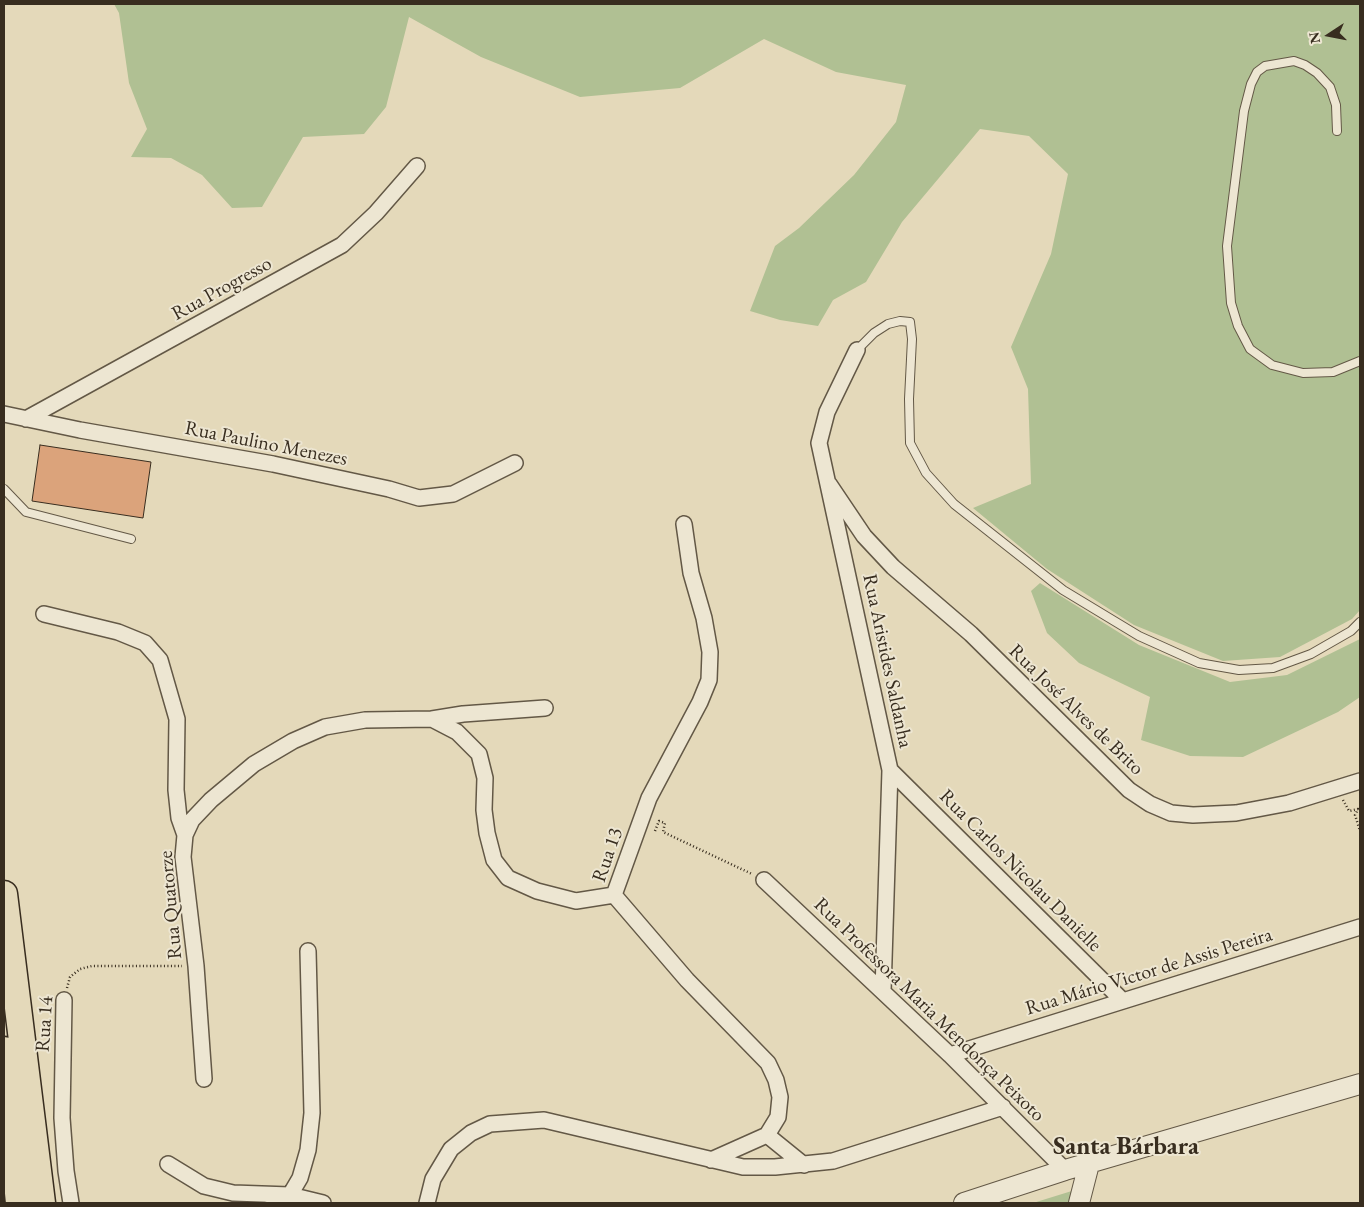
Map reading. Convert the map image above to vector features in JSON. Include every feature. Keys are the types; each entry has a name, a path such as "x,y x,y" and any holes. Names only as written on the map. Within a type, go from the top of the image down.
{"highway":[{"path":"4,894 42,1203"},
{"path":"4,1050 19,1203"}],"street":[{"name":"Rua Progresso","path":"26,419 342,245 376,213 417,166"},
{"name":"Rua Aristides Saldanha","path":"857,350 827,412 819,443 890,770 883,991"},
{"name":"Rua Paulino Menezes","path":"4,414 273,464 389,489 419,498 453,494 515,463"},
{"name":"Rua José Alves de Brito","path":"829,484 864,536 893,567 971,634 1128,790 1150,804 1171,813 1193,815 1236,813 1289,803 1360,781"},
{"name":"Rua 13","path":"684,524 689,566 704,618 710,652 709,680 700,702 649,798 614,895 686,980 768,1063 776,1080 780,1097 778,1117 768,1135"},
{"path":"44,614 118,632 145,643 160,660 177,719 176,790 179,818 185,835"},
{"path":"432,719 463,714 545,708"},
{"name":"Rua Quatorze","path":"204,1079 196,966 183,857 185,835 192,820 211,800 254,764 293,741 325,727 365,720 432,719 457,732 479,754 486,778 484,810 486,833 494,860 508,878 537,891 576,901 614,895"},
{"name":"Rua Carlos Nicolau Danielle","path":"890,770 1122,1000"},
{"name":"Rua Professora Maria Mendonça Peixoto","path":"764,880 950,1055 1066,1170"},
{"name":"Rua Mário Victor de Assis Pereira","path":"950,1055 1360,927"},
{"path":"274,1203 290,1195 300,1178 308,1150 312,1113 308,951"},
{"name":"Rua 14","path":"64,1000 62,1118 66,1171 71,1203"},
{"path":"964,1203 1066,1170 1360,1084"},
{"path":"427,1203 433,1179 451,1149 471,1133 490,1124 544,1120 744,1167 804,1165 833,1161 1003,1107"},
{"path":"712,1160 768,1135 804,1165"},
{"path":"168,1164 204,1186 233,1193 290,1195 323,1203"},
{"path":"1079,1203 1089,1164"}],"lane":[{"path":"1337,131 1336,105 1330,87 1317,72 1306,65 1294,61 1265,66 1257,72 1251,84 1244,112 1227,246 1231,303 1238,326 1250,349 1272,365 1303,373 1333,372 1360,361"},
{"path":"857,350 874,333 888,324 900,321 910,322 912,339 909,400 910,443 926,473 954,504 1063,590 1139,636 1199,663 1238,670 1273,668 1311,654 1351,631 1360,622"},
{"path":"4,489 26,512 131,539"}],"path":[{"path":"1341,798 1349,811 1358,809 1355,815 1360,831"},
{"path":"655,831 659,821 666,823 663,832 764,880"},
{"name":"Rua 14","path":"64,1000 70,977 80,969 92,966 148,964 196,966"}],"green space":[{"path":"114,4 1360,4 1360,610 1352,619 1280,657 1223,661 1134,625 1047,569 973,508 1031,484 1028,389 1011,347 1051,254 1068,174 1029,136 980,129 902,222 866,282 833,300 818,326 780,320 750,311 775,246 799,228 854,175 896,122 906,85 836,72 764,39 680,88 580,97 481,57 409,17 386,107 364,134 303,137 262,207 232,208 202,175 171,158 131,157 147,129 129,83 119,13"},
{"path":"1040,583 1139,645 1230,682 1287,675 1360,639 1360,697 1338,712 1243,757 1190,756 1141,740 1150,697 1079,663 1047,633 1031,591"},
{"path":"1075,1190 1071,1203 1033,1203"}],"building":[{"path":"40,445 151,462 143,518 32,501"}],"district":[{"name":"Santa Bárbara","path":"1126,1147"}]}
